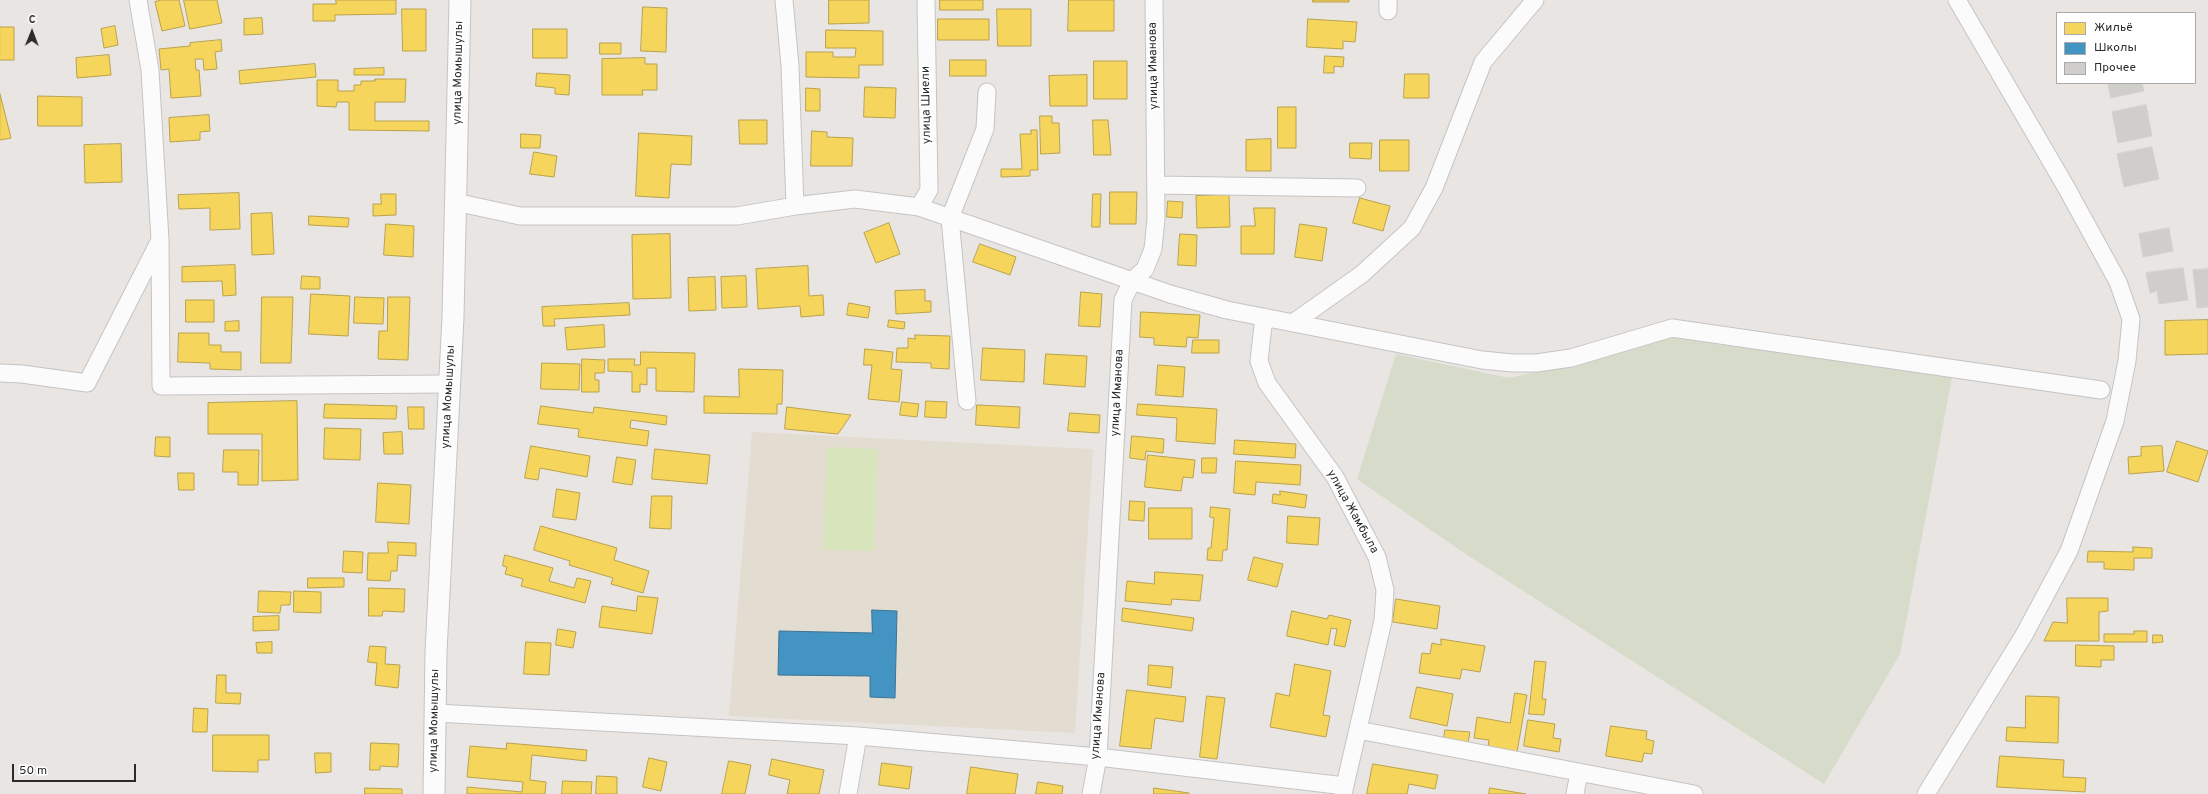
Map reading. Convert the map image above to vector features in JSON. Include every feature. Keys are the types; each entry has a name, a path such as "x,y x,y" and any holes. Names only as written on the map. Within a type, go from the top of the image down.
{"street":[{"path":"138,0 150,70 160,240 161,386 449,384"},
{"name":"улица Момышулы","path":"434,794 439,582 449,384 460,0"},
{"path":"784,0 790,66 795,206"},
{"name":"улица Шиели","path":"919,207 929,190 926,0"},
{"name":"улица Иманова","path":"1091,794 1098,757 1123,300 1132,281 1145,269 1153,249 1156,219 1154,0"},
{"path":"1293,323 1362,274 1412,228 1434,188 1483,62 1535,0"},
{"path":"1926,794 2024,635 2069,551 2115,421 2127,361 2131,319 2114,276 1957,0"},
{"path":"967,401 950,218 985,129 986,92"},
{"path":"1156,185 1358,188"},
{"path":"455,202 520,216 737,216 795,206 855,199 919,207 1132,281 1205,304 1482,360 1513,363 1536,363 1571,358 1672,328 2101,390"},
{"path":"0,373 22,374 87,383 160,240"},
{"name":"улица Жамбыла","path":"1264,317 1259,361 1267,383 1335,476 1377,557 1385,590 1384,621 1344,790"},
{"path":"436,713 858,736 1098,757 1344,790"},
{"path":"1358,730 1694,794"},
{"path":"848,794 858,736"},
{"path":"1575,794 1579,773"}],"shaded area":[{"path":"752,432 1093,449 1075,733 729,716"}],"green space":[{"path":"1667,337 1952,377 1900,654 1824,784 1461,551 1357,479 1396,354 1509,378"},
{"path":"827,447 878,449 874,551 823,550"}],"building: Жильё":[{"path":"162,0 179,0 185,26 162,31 155,2"},
{"path":"184,0 217,0 222,23 190,29"},
{"path":"336,0 396,0 396,14 335,15 335,21 313,21 313,4 336,4"},
{"path":"829,0 869,0 869,23 829,24"},
{"path":"940,0 983,0 983,10 940,10"},
{"path":"1069,0 1114,0 1114,31 1068,31"},
{"path":"1313,0 1349,0 1349,2 1313,2"},
{"path":"643,7 667,8 666,52 641,51"},
{"path":"402,9 426,9 426,51 403,51"},
{"path":"997,9 1031,9 1031,46 998,46"},
{"path":"262,18 263,34 244,35 244,19"},
{"path":"938,19 989,19 989,40 938,40"},
{"path":"1308,19 1357,22 1355,42 1343,41 1343,49 1307,47"},
{"path":"115,26 118,45 104,48 101,29"},
{"path":"0,27 14,27 14,60 0,60"},
{"path":"533,29 567,29 567,58 533,58"},
{"path":"826,30 883,31 883,65 859,65 859,78 806,77 806,52 833,52 833,57 855,57 856,48 826,48"},
{"path":"221,40 222,51 215,52 217,69 204,70 203,59 195,59 196,70 199,70 201,96 171,98 169,69 161,70 159,49 190,46 190,43"},
{"path":"600,43 621,43 621,54 600,54"},
{"path":"109,55 111,75 77,78 76,58"},
{"path":"1325,56 1344,57 1343,67 1334,66 1334,73 1324,73"},
{"path":"645,58 645,64 657,64 657,90 642,90 643,95 602,95 602,59"},
{"path":"950,60 986,60 986,76 950,76"},
{"path":"1094,61 1127,61 1127,99 1094,99"},
{"path":"315,64 316,77 240,84 239,71"},
{"path":"384,68 384,75 354,75 354,69"},
{"path":"537,73 570,75 569,95 555,94 555,88 536,86"},
{"path":"1405,74 1429,74 1429,98 1404,98"},
{"path":"1087,75 1087,106 1050,106 1049,76"},
{"path":"375,79 406,79 405,102 375,102 375,121 429,121 429,131 349,130 349,102 337,102 336,107 317,106 317,80 338,80 338,91 354,91 354,85 361,85 361,81 375,81"},
{"path":"865,87 896,88 895,118 864,117"},
{"path":"806,88 820,89 820,111 806,111"},
{"path":"0,94 11,138 0,140"},
{"path":"38,96 82,97 82,126 38,126"},
{"path":"1278,107 1296,107 1296,148 1278,148"},
{"path":"209,115 210,131 200,132 200,140 170,142 169,118"},
{"path":"1040,116 1052,116 1052,123 1059,123 1060,153 1041,154"},
{"path":"739,120 767,120 767,144 740,144"},
{"path":"1093,120 1108,120 1111,155 1094,155"},
{"path":"1031,130 1037,130 1038,170 1030,170 1030,176 1001,177 1001,169 1022,169 1020,134 1031,134"},
{"path":"812,131 827,132 827,137 853,138 852,166 811,166"},
{"path":"639,133 692,136 691,165 671,164 669,198 636,196"},
{"path":"521,134 541,135 540,148 521,148"},
{"path":"1271,139 1271,171 1246,171 1246,140"},
{"path":"1380,140 1409,140 1409,171 1380,171"},
{"path":"1350,143 1372,143 1371,159 1350,158"},
{"path":"121,144 122,182 85,183 84,145"},
{"path":"534,152 557,156 554,177 530,174"},
{"path":"1110,192 1137,192 1136,224 1110,224"},
{"path":"239,193 240,229 210,230 210,208 179,209 178,195"},
{"path":"381,194 396,194 396,215 373,216 373,204 381,204"},
{"path":"1093,194 1101,194 1100,227 1092,227"},
{"path":"1229,195 1230,227 1197,228 1196,196"},
{"path":"1360,198 1390,206 1383,231 1353,223"},
{"path":"1168,201 1183,202 1182,218 1167,217"},
{"path":"1254,208 1275,208 1274,254 1241,254 1241,226 1255,226"},
{"path":"272,213 274,254 252,255 251,214"},
{"path":"309,216 349,218 348,227 309,225"},
{"path":"889,223 900,254 876,263 864,233"},
{"path":"386,224 414,226 413,257 384,255"},
{"path":"1300,224 1327,228 1322,261 1295,257"},
{"path":"670,234 671,298 633,299 632,235"},
{"path":"1180,234 1197,235 1196,266 1178,265"},
{"path":"980,244 1016,257 1010,275 973,262"},
{"path":"235,265 236,295 223,296 222,281 182,282 182,267"},
{"path":"808,266 809,296 823,295 824,315 801,317 800,306 758,309 756,269"},
{"path":"302,276 320,277 320,289 301,289"},
{"path":"746,276 747,307 722,308 721,277"},
{"path":"715,277 716,310 689,311 688,278"},
{"path":"925,290 925,301 931,301 931,312 896,314 895,291"},
{"path":"1081,292 1102,294 1100,327 1079,326"},
{"path":"311,294 350,296 348,336 309,334"},
{"path":"262,297 293,297 291,363 261,363"},
{"path":"355,297 384,298 383,324 354,323"},
{"path":"388,297 410,297 408,360 378,359 379,331 387,331"},
{"path":"186,300 214,300 214,322 186,322"},
{"path":"629,303 630,315 554,319 555,326 543,326 542,307"},
{"path":"849,303 870,307 868,318 847,315"},
{"path":"1141,312 1200,315 1198,338 1187,337 1186,347 1154,345 1154,338 1140,337"},
{"path":"889,320 905,322 904,329 888,327"},
{"path":"2208,320 2208,354 2165,355 2165,321"},
{"path":"239,321 239,331 225,331 225,322"},
{"path":"604,325 605,347 567,350 565,328"},
{"path":"179,333 209,333 209,345 221,345 221,352 241,352 241,370 210,369 210,363 178,362"},
{"path":"915,335 950,336 949,369 931,368 931,363 896,362 897,348 908,348 908,338 915,339"},
{"path":"1193,340 1219,340 1219,353 1192,353"},
{"path":"983,348 1025,350 1024,382 981,380"},
{"path":"865,349 893,352 891,369 902,370 899,402 868,399 872,365 864,365"},
{"path":"641,352 695,353 694,392 656,391 656,368 647,368 647,385 640,384 640,392 632,392 632,372 608,371 608,359 635,359 634,365 640,365"},
{"path":"1046,354 1087,356 1085,387 1044,384"},
{"path":"582,359 605,360 604,373 595,373 595,380 599,380 599,392 582,392"},
{"path":"542,363 580,364 579,390 541,389"},
{"path":"1158,365 1185,367 1183,397 1156,395"},
{"path":"739,369 783,370 782,404 777,404 777,414 704,413 704,396 739,397"},
{"path":"297,401 298,480 262,481 262,434 208,434 208,403"},
{"path":"926,401 947,402 946,418 925,417"},
{"path":"902,402 919,404 917,417 900,415"},
{"path":"325,404 397,406 396,419 324,418"},
{"path":"1138,404 1217,409 1215,444 1176,441 1177,418 1137,415"},
{"path":"977,405 1020,407 1019,428 976,425"},
{"path":"541,406 593,413 594,407 667,416 666,425 631,420 630,428 649,431 647,446 578,437 579,429 538,424"},
{"path":"408,407 424,407 424,429 409,429"},
{"path":"787,407 851,415 838,434 785,429"},
{"path":"1070,413 1100,415 1099,433 1068,431"},
{"path":"325,428 361,429 360,460 324,459"},
{"path":"402,432 403,454 384,454 383,433"},
{"path":"1132,436 1164,439 1163,453 1146,451 1145,460 1130,458"},
{"path":"156,437 170,437 170,457 155,456"},
{"path":"1235,440 1296,444 1295,458 1234,454"},
{"path":"2177,441 2208,451 2198,482 2167,472"},
{"path":"531,446 590,456 587,477 540,468 538,480 525,478"},
{"path":"2162,446 2164,471 2129,474 2128,457 2141,456 2141,447"},
{"path":"655,449 710,455 707,484 652,479"},
{"path":"224,450 259,450 258,485 238,485 238,472 223,472"},
{"path":"1148,455 1195,460 1193,478 1183,477 1181,491 1145,487"},
{"path":"617,457 636,460 632,485 613,482"},
{"path":"1202,458 1217,458 1216,473 1202,473"},
{"path":"1236,461 1301,465 1300,485 1256,482 1255,495 1234,493"},
{"path":"178,473 194,473 194,490 179,490"},
{"path":"378,483 411,485 409,524 376,522"},
{"path":"557,489 580,493 576,520 553,517"},
{"path":"1280,491 1307,495 1305,508 1272,503 1273,494 1280,495"},
{"path":"652,496 672,496 671,529 650,528"},
{"path":"1130,501 1145,502 1144,521 1129,520"},
{"path":"1211,507 1230,509 1227,550 1223,550 1222,561 1207,560 1208,548 1211,548 1214,518 1210,517"},
{"path":"1149,508 1192,508 1192,539 1149,539"},
{"path":"1288,516 1320,518 1318,545 1287,543"},
{"path":"541,526 617,548 614,560 649,571 643,593 611,584 613,578 569,565 570,561 534,550"},
{"path":"388,542 416,543 416,556 398,555 397,571 391,571 390,581 367,580 368,553 388,553"},
{"path":"2133,547 2152,548 2152,558 2134,558 2134,570 2104,569 2104,562 2087,562 2088,551 2133,552"},
{"path":"344,551 363,552 362,573 343,572"},
{"path":"505,555 553,568 549,581 574,588 577,578 591,581 585,603 521,586 523,579 505,574 507,567 503,566"},
{"path":"1254,557 1283,564 1277,587 1248,580"},
{"path":"1155,572 1203,575 1200,601 1172,599 1171,605 1125,601 1127,581 1154,584"},
{"path":"308,578 344,578 344,587 308,588"},
{"path":"369,588 405,589 404,612 383,611 382,616 369,616"},
{"path":"259,591 291,592 290,605 281,605 280,613 258,612"},
{"path":"294,591 321,592 321,613 294,612"},
{"path":"638,596 658,598 652,634 599,627 602,606 636,611"},
{"path":"2067,598 2108,598 2108,611 2099,612 2099,641 2044,641 2053,622 2067,623"},
{"path":"1396,599 1440,606 1437,629 1393,622"},
{"path":"1123,608 1194,618 1192,631 1122,621"},
{"path":"1292,611 1327,619 1329,615 1351,620 1345,647 1334,645 1337,629 1331,628 1328,645 1287,636"},
{"path":"279,616 279,630 253,631 253,617"},
{"path":"558,629 576,632 573,648 556,645"},
{"path":"2134,631 2147,631 2147,642 2104,642 2104,634 2134,634"},
{"path":"2153,635 2162,635 2163,642 2153,643"},
{"path":"1441,639 1485,646 1480,672 1462,669 1460,679 1419,673 1422,653 1430,654 1432,643 1441,645"},
{"path":"272,642 272,653 257,653 256,643"},
{"path":"526,642 551,643 549,675 524,674"},
{"path":"2076,645 2114,646 2114,660 2101,660 2101,667 2076,666"},
{"path":"370,646 386,647 385,664 400,665 398,688 375,685 377,663 368,662"},
{"path":"1535,661 1546,662 1542,699 1546,699 1544,715 1529,714"},
{"path":"1295,664 1331,671 1323,715 1330,716 1326,737 1270,727 1276,693 1289,696"},
{"path":"1149,665 1173,667 1171,688 1148,685"},
{"path":"217,675 226,675 226,693 241,693 240,704 216,703"},
{"path":"1417,687 1453,694 1447,726 1410,718"},
{"path":"1127,690 1186,697 1183,722 1155,718 1151,749 1120,746"},
{"path":"1515,693 1527,695 1517,752 1488,747 1489,740 1474,738 1477,717 1510,723"},
{"path":"1207,696 1225,698 1217,759 1200,757"},
{"path":"2026,696 2059,697 2058,743 2006,741 2007,727 2025,728"},
{"path":"194,708 208,709 207,732 193,732"},
{"path":"1528,720 1555,724 1553,738 1561,739 1559,752 1524,746"},
{"path":"1611,726 1647,731 1646,739 1654,741 1652,754 1644,753 1642,762 1606,756"},
{"path":"1445,730 1470,732 1468,743 1444,740"},
{"path":"213,735 269,735 269,760 258,760 258,772 213,771"},
{"path":"371,743 399,744 398,767 380,766 380,770 370,770"},
{"path":"507,743 587,750 586,761 532,755 530,780 546,782 545,794 467,794 467,787 522,792 523,782 467,777 470,746 506,749"},
{"path":"315,753 331,753 331,772 316,773"},
{"path":"2000,756 2064,760 2063,777 2086,778 2085,792 1997,787"},
{"path":"649,758 667,762 661,791 643,787"},
{"path":"772,759 824,770 819,794 787,794 790,780 769,775"},
{"path":"729,761 751,765 745,794 722,794"},
{"path":"882,763 912,767 909,789 879,785"},
{"path":"1373,764 1438,775 1435,789 1409,784 1407,794 1367,794"},
{"path":"971,767 1018,774 1015,794 967,794"},
{"path":"597,776 617,777 617,794 596,794"},
{"path":"563,781 592,782 591,794 562,794"},
{"path":"1038,782 1063,786 1062,794 1036,794"},
{"path":"365,788 402,789 402,794 365,794"},
{"path":"1154,788 1189,793 1189,794 1154,794"},
{"path":"1490,788 1526,794 1489,794"}],"building: Школы":[{"path":"872,610 897,611 895,698 870,697 870,676 778,675 779,631 872,633"}],"building: Прочее":[{"path":"2108,84 2142,84 2144,91 2111,98"},
{"path":"2146,105 2152,136 2118,143 2112,112"},
{"path":"2152,147 2159,179 2124,187 2117,154"},
{"path":"2169,228 2173,251 2143,257 2139,234"},
{"path":"2183,268 2188,300 2159,304 2157,291 2150,293 2146,273"},
{"path":"2208,269 2208,307 2197,308 2193,270"}]}
